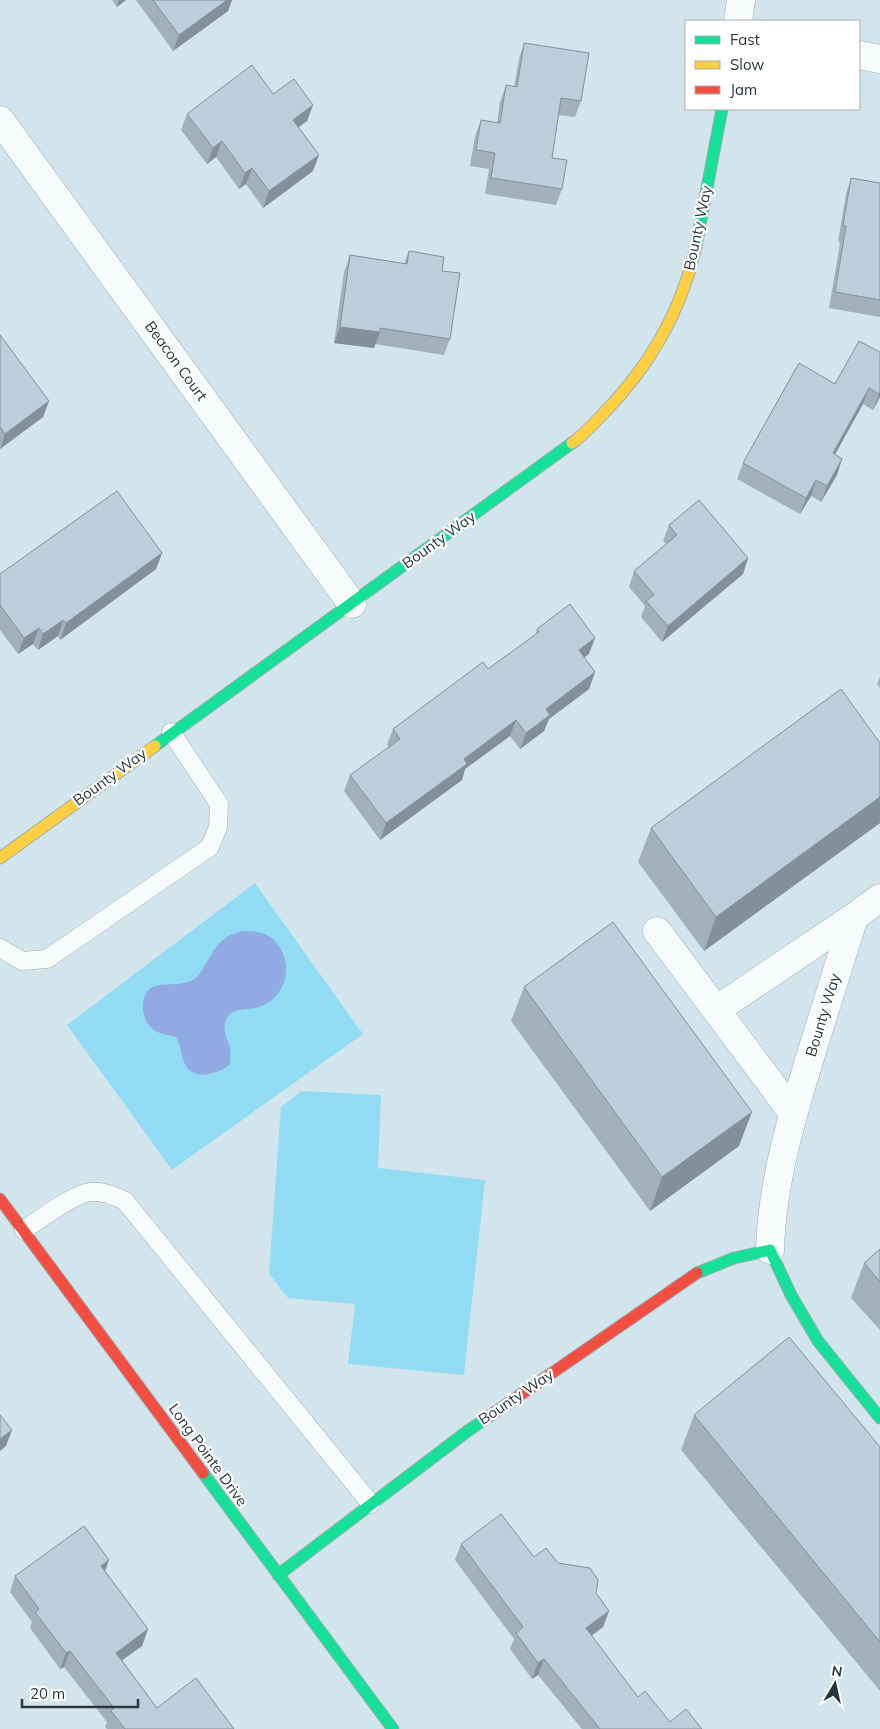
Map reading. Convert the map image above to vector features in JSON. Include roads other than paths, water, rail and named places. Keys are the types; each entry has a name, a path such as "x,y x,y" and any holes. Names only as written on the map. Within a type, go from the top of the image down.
{"street":[{"path":"738,20 741,0"},
{"path":"860,55 880,59"},
{"name":"Bounty Way","path":"0,858 171,732 352,604 576,440 591,427 627,389 662,338 687,281 696,251 722,110"},
{"name":"Beacon Court","path":"0,120 352,604"},
{"path":"716,1010 880,898"},
{"name":"Bounty Way","path":"854,917 793,1113 771,1220 770,1250 791,1296 818,1341 880,1418"},
{"path":"657,931 793,1113"},
{"name":"Long Pointe Drive","path":"2,1205 24,1230 393,1729"},
{"name":"Bounty Way","path":"278,1575 468,1430 695,1274 734,1258 770,1250"}],"lane":[{"path":"0,948 22,961 47,959 210,847 218,827 219,804 171,732"},
{"path":"24,1230 75,1197 90,1192 107,1193 125,1201 371,1504"}]}
